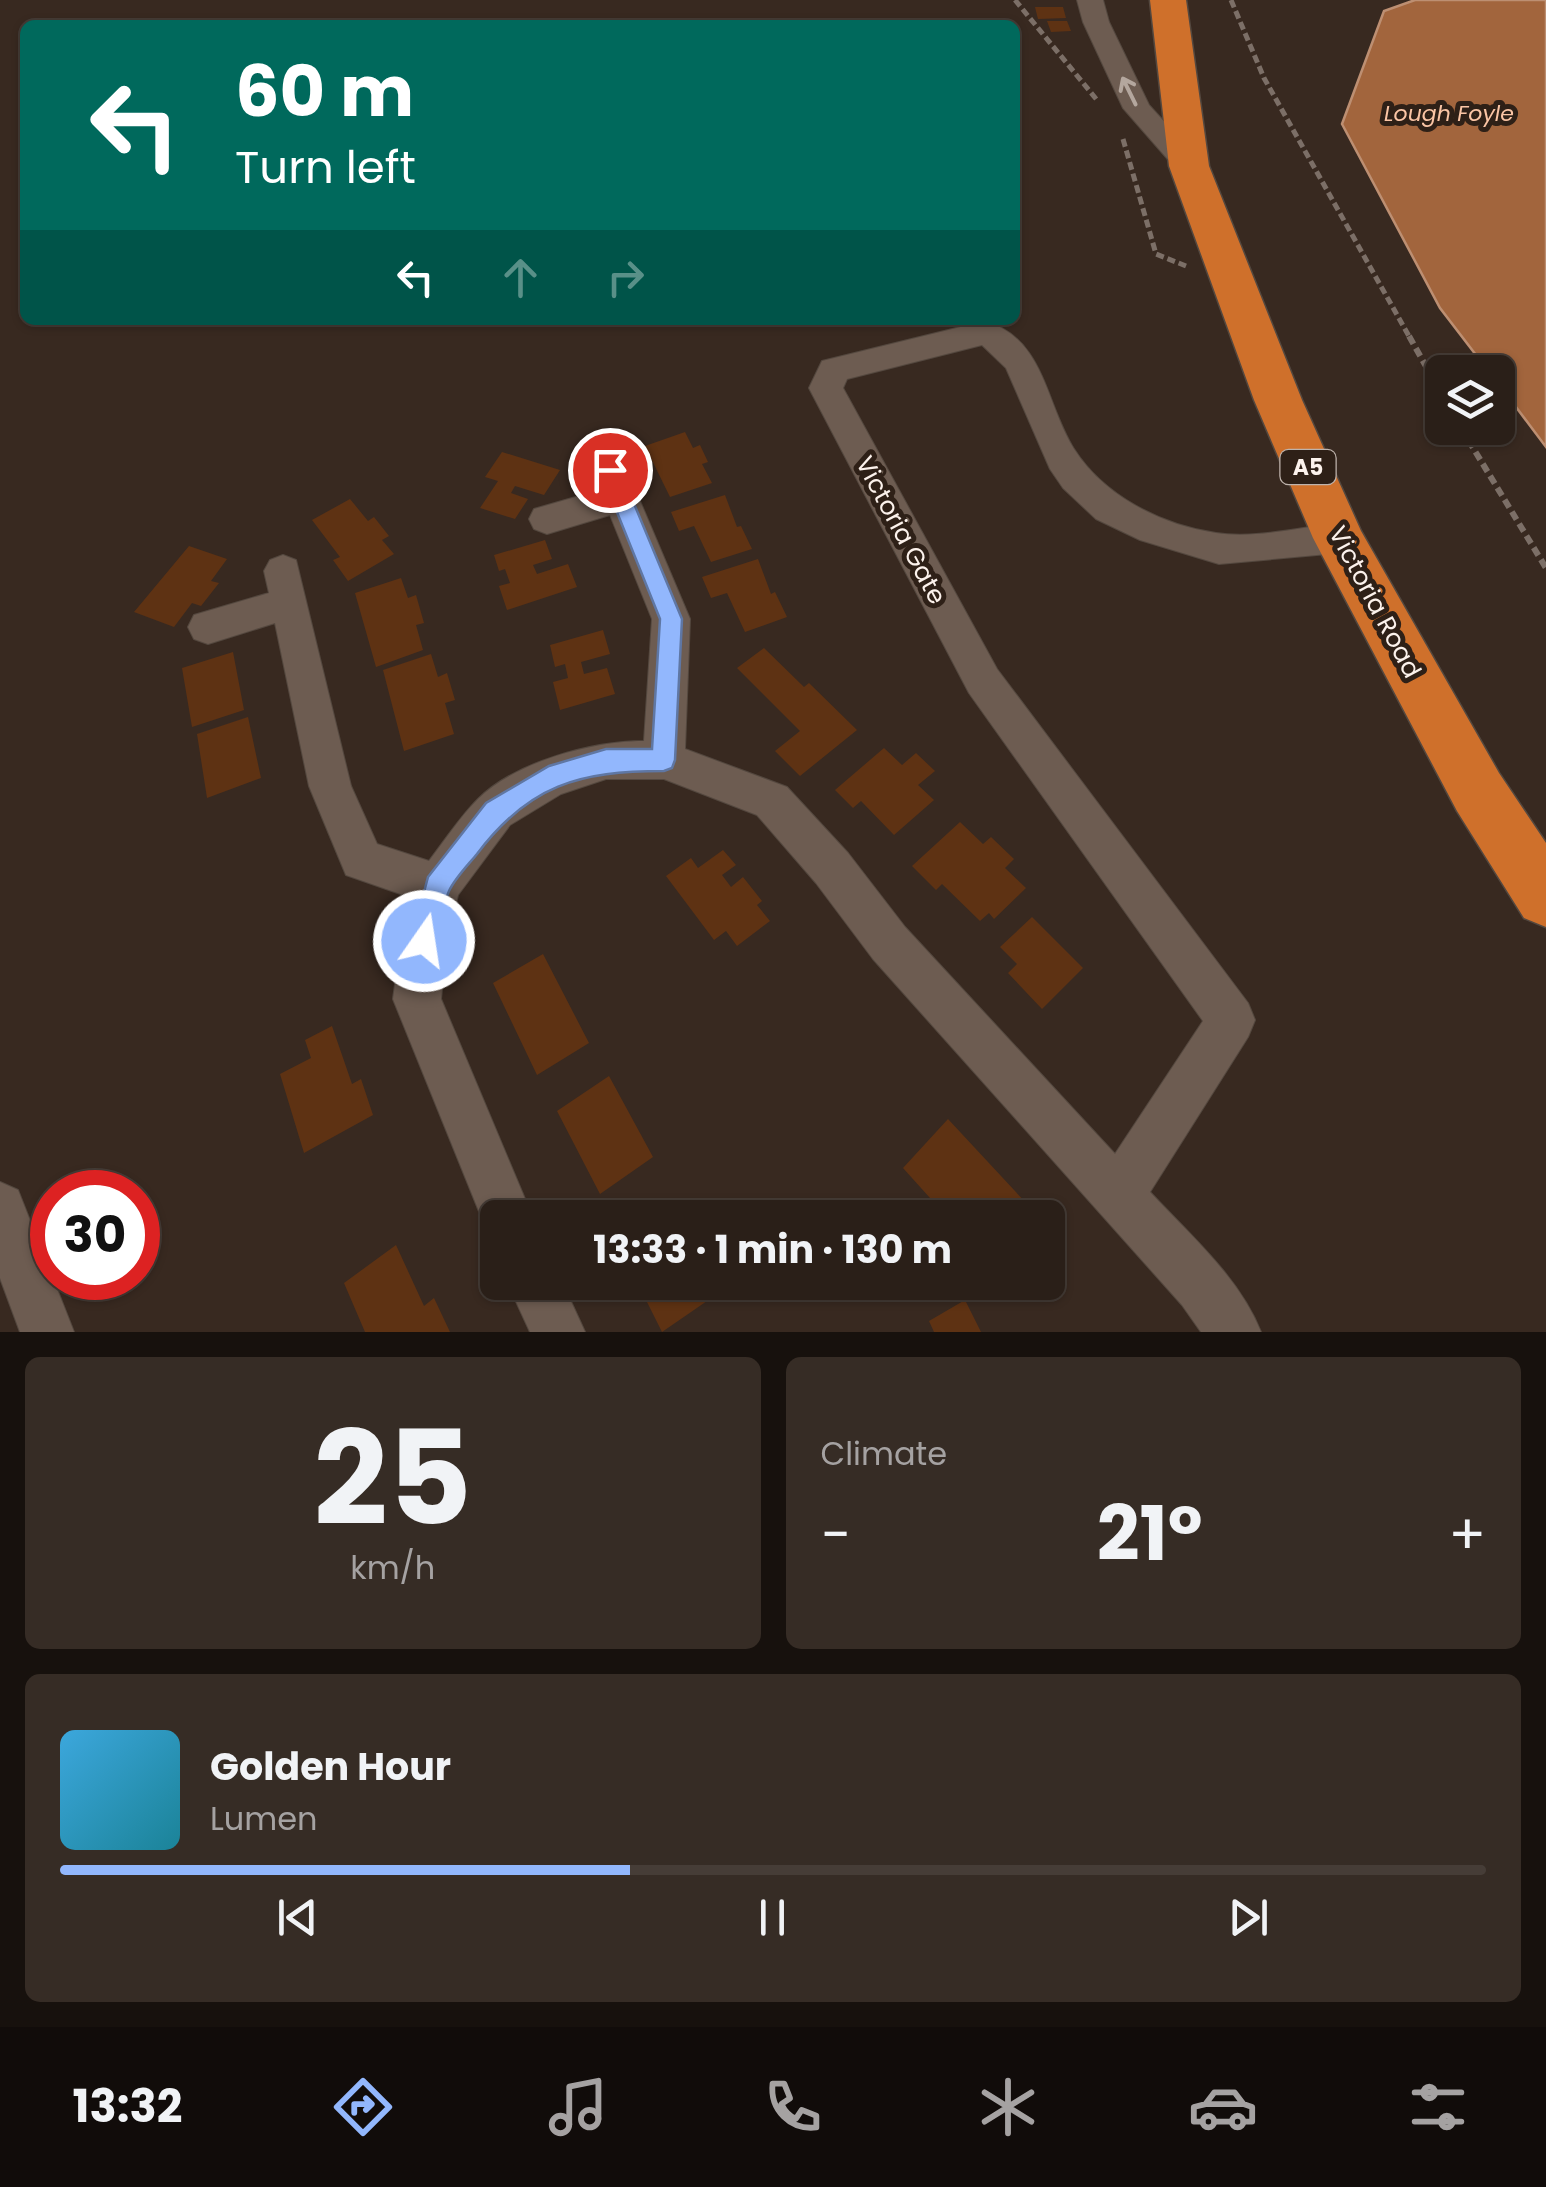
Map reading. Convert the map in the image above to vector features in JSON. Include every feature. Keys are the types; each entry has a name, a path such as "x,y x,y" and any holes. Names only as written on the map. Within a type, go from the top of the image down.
{"highway":[{"name":"Victoria Road","path":"1168,0 1189,166 1278,400 1339,538 1478,792 1546,897"}],"street":[{"path":"1090,0 1096,22 1137,108 1189,166"},
{"name":"Victoria Gate","path":"1120,1193 1231,1020 984,682 826,388 834,370 985,333 1002,340 1018,355 1046,430 1086,491 1112,514 1142,528 1221,550 1339,538"},
{"path":"548,518 616,484 671,619 664,760"},
{"path":"208,627 286,587 330,786 362,860 438,885"},
{"path":"500,1200 417,1000 424,941 438,885 494,811 549,778 606,760 664,760 772,801 832,868 889,943 1201,1286 1234,1332"},
{"path":"0,1208 47,1332"},
{"path":"543,1300 558,1332"}],"path":[{"path":"1015,0 1107,112"},
{"path":"1231,0 1264,78 1425,365"},
{"path":"1120,126 1156,254 1234,284"},
{"path":"1471,445 1546,568"}],"water":[{"name":"Lough Foyle","path":"1415,0 1546,0 1546,447 1515,406 1515,355 1476,355 1440,308 1342,124 1384,11"}],"building":[{"path":"1035,7 1063,7 1066,18 1038,19"},
{"path":"1047,21 1067,21 1071,31 1051,32"},
{"path":"685,432 693,448 700,445 708,462 702,464 712,483 670,497 645,446"},
{"path":"502,452 560,470 544,495 515,486 511,493 528,499 515,519 480,508 498,481 485,477"},
{"path":"725,495 737,527 741,526 752,549 711,562 694,526 679,531 671,512"},
{"path":"350,499 368,521 374,517 389,536 382,540 394,554 348,581 333,560 340,557 312,520"},
{"path":"545,540 552,559 533,565 537,574 568,564 577,587 507,610 499,586 510,583 505,569 499,571 494,555"},
{"path":"189,546 227,559 211,581 219,583 201,606 192,603 174,627 134,612"},
{"path":"758,559 771,594 775,592 787,617 745,632 727,593 711,598 702,577"},
{"path":"401,578 408,598 416,595 424,623 416,625 423,650 376,667 355,593"},
{"path":"603,630 610,654 581,662 584,674 607,668 615,694 560,710 553,682 568,678 565,664 555,667 550,645"},
{"path":"764,648 804,687 809,683 857,730 800,776 775,751 800,731 737,668"},
{"path":"233,652 244,710 192,727 182,668"},
{"path":"431,654 438,677 447,673 455,700 445,703 454,734 404,751 383,670"},
{"path":"248,717 261,778 207,798 197,734"},
{"path":"884,748 902,765 916,753 935,771 918,785 934,800 894,835 861,801 853,808 835,790"},
{"path":"960,822 983,844 991,837 1014,859 1005,868 1026,888 994,919 989,913 980,921 942,884 936,890 912,866"},
{"path":"723,850 736,865 722,875 731,887 743,877 762,901 757,905 770,921 737,946 726,931 714,940 666,876 691,858 698,868"},
{"path":"1032,917 1083,968 1042,1009 1008,973 1017,964 1000,947"},
{"path":"543,954 589,1043 537,1075 493,983"},
{"path":"332,1026 352,1084 361,1079 373,1115 304,1153 280,1074 311,1058 305,1040"},
{"path":"609,1076 653,1157 600,1194 557,1111"},
{"path":"948,1119 1023,1200 932,1200 903,1168"},
{"path":"396,1245 424,1306 434,1298 450,1332 365,1332 344,1283"},
{"path":"646,1300 708,1300 662,1332"},
{"path":"965,1300 981,1332 934,1332 929,1321"}],"route":[{"path":"424,941 438,885 494,811 549,778 606,760 664,760 671,619 610,470"}]}
